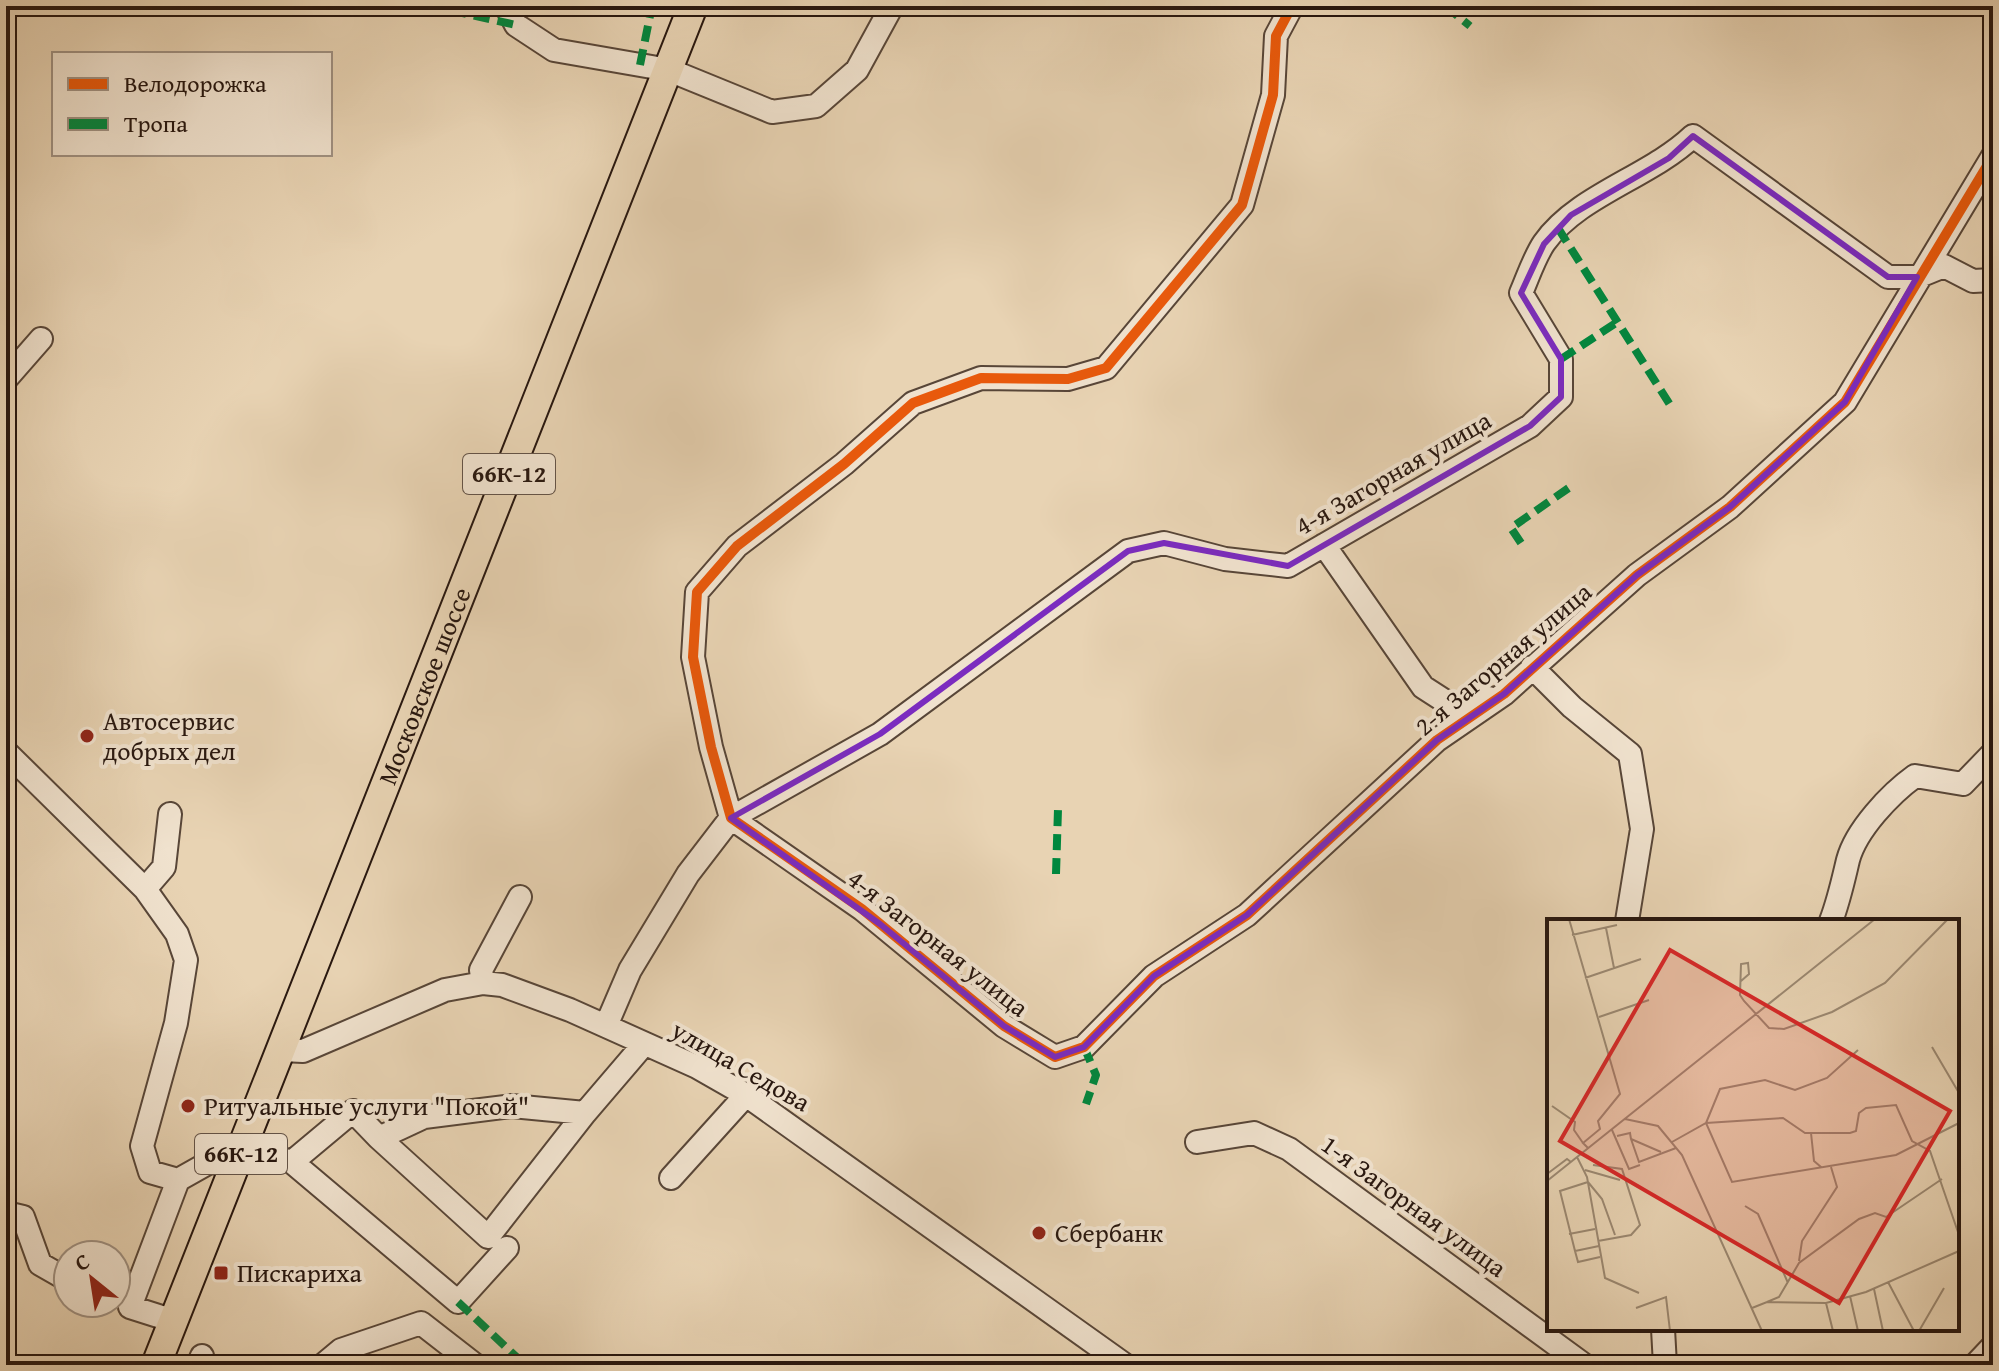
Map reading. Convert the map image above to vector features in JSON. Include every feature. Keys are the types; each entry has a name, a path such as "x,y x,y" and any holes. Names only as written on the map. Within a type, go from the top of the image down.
{"main road":[{"name":"Московское шоссе","path":"156,1365 693,6"}],"street":[{"path":"506,6 516,25 554,50 669,70 772,112 816,106 857,70 892,6"},
{"path":"731,818 711,747 693,657 697,592 737,546 844,464 913,403 981,378 1068,379 1106,368 1242,205 1273,95 1276,36 1292,6"},
{"name":"4-я Загорная улица","path":"606,1026 630,970 688,874 731,818 880,734 1128,551 1164,543 1225,559 1288,566 1530,426 1561,397 1561,359 1521,293 1544,244 1571,215 1669,158 1693,136 1888,277 1917,277"},
{"name":"2-я Загорная улица","path":"1084,1047 1154,976 1247,915 1437,740 1504,694 1637,575 1730,507 1845,402 1917,277 1993,156"},
{"path":"1917,277 1944,266 1973,281 1993,280"},
{"path":"6,379 41,339"},
{"path":"1324,545 1423,687 1454,707 1504,694"},
{"name":"2-я Загорная улица","path":"1532,667 1572,707 1630,754 1642,829 1627,919"},
{"path":"6,752 145,889 177,934 186,960 176,1023 142,1146 150,1172 178,1180"},
{"path":"1832,919 1845,885 1849,857 1887,796 1915,776 1963,784 1993,753"},
{"path":"145,889 164,867 170,814"},
{"name":"4-я Загорная улица","path":"731,818 862,909 1004,1026 1055,1057 1084,1047"},
{"path":"483,983 481,970 520,897"},
{"name":"улица Седова","path":"282,1050 303,1051 445,990 483,983 502,985 606,1026 697,1067 746,1095 1125,1365"},
{"path":"292,1162 353,1111 488,1237 585,1113 644,1044"},
{"path":"671,1178 746,1095"},
{"path":"379,1138 424,1117 512,1106 585,1113"},
{"name":"1-я Загорная улица","path":"1197,1142 1254,1133 1289,1149 1584,1365"},
{"path":"132,1284 178,1180 210,1162 240,1156 292,1162 458,1302 507,1248"},
{"path":"6,1213 23,1217 40,1264 52,1271"},
{"path":"132,1307 174,1321"},
{"path":"323,1365 341,1350 421,1323 475,1365"},
{"path":"1663,1331 1665,1365"},
{"path":"1975,1365 1993,1346"}],"highlighted area":[{"path":"1693,136 1888,277 1917,277 1845,402 1730,507 1637,575 1504,694 1437,740 1247,915 1154,976 1084,1047 1055,1057 1004,1026 880,924 731,818 880,734 1128,551 1164,543 1288,566 1530,426 1561,397 1561,359 1521,293 1544,244 1571,215 1669,158"}],"marked path":[{"path":"355,6 396,11 444,9 516,25"},
{"path":"640,65 652,6"},
{"path":"1445,6 1470,26"},
{"path":"1558,228 1672,408"},
{"path":"1561,359 1619,321"},
{"path":"1521,543 1511,528 1573,485"},
{"path":"1056,874 1058,809"},
{"path":"1084,1047 1096,1075 1086,1104"},
{"path":"458,1302 525,1365"}],"cycle path":[{"path":"1292,6 1276,36 1273,95 1242,205 1106,368 1068,379 981,378 913,403 844,464 737,546 697,592 693,657 711,747 731,818 862,909 1004,1026 1055,1057 1084,1047 1154,976 1247,915 1437,740 1504,694 1637,575 1730,507 1845,402 1993,156"}],"place":[{"name":"Автосервис добрых дел","path":"87,736"},
{"name":"Ритуальные услуги \"Покой\"","path":"188,1106"},
{"name":"Сбербанк","path":"1039,1233"},
{"name":"Пискариха","path":"221,1273"}]}
